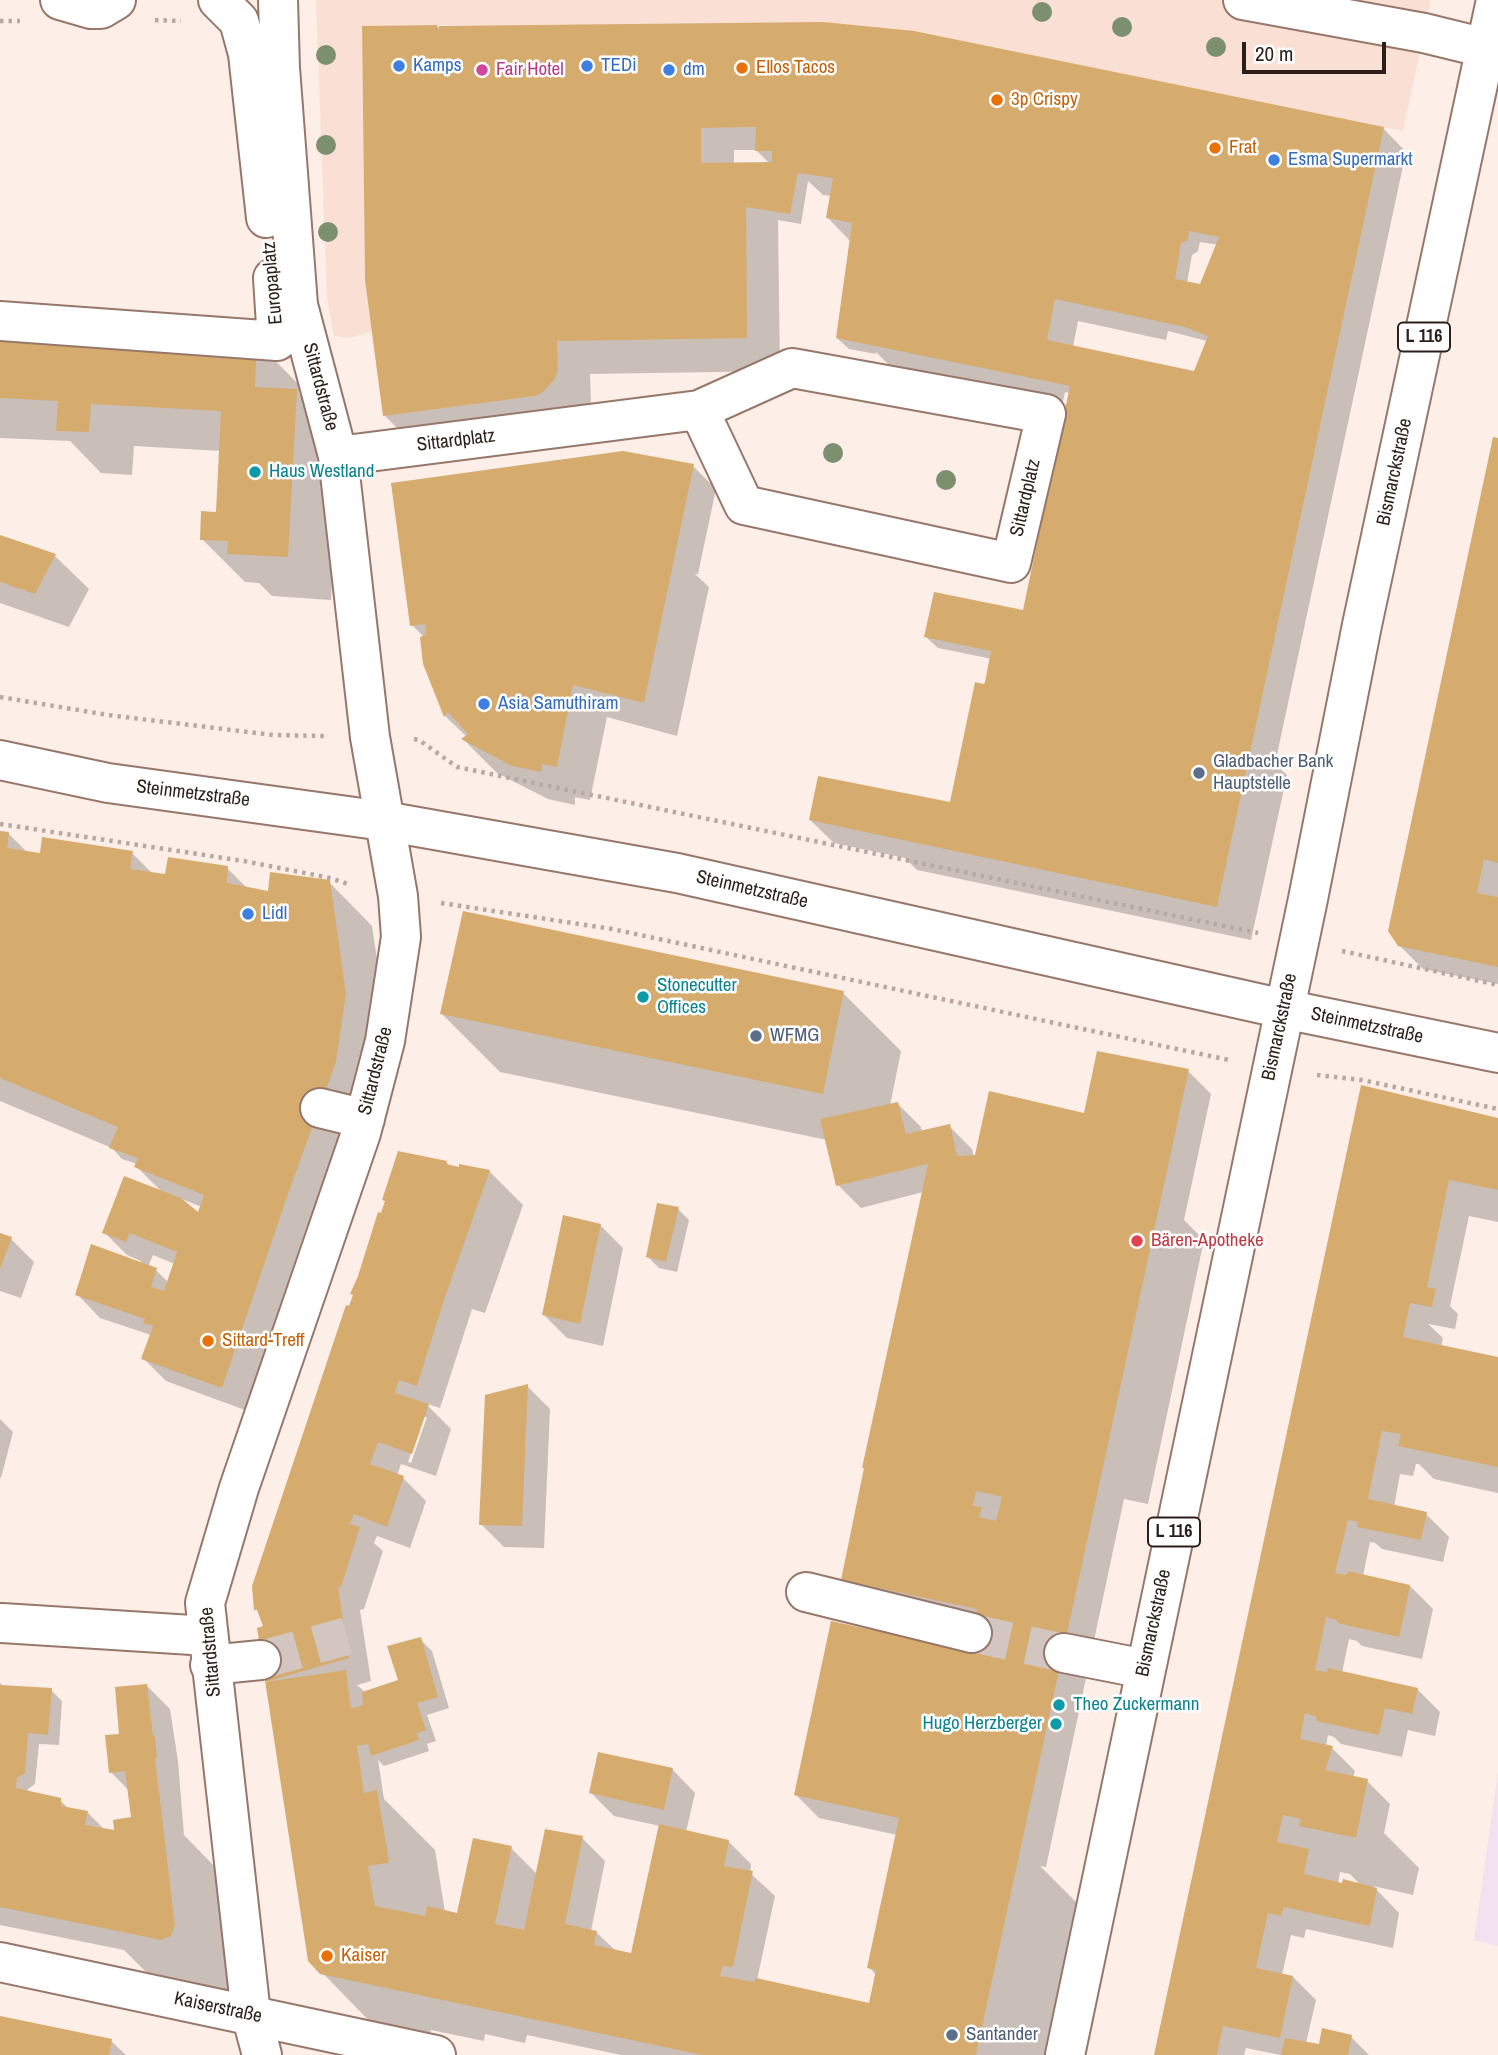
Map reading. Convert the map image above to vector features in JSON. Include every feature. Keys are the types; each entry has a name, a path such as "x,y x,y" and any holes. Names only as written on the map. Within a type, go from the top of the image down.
{"street":[{"path":"60,0 91,9 101,9 116,0"},
{"name":"Europaplatz","path":"0,321 277,341 276,306 248,54 239,21 218,0"},
{"name":"Sittardstraße","path":"262,2055 251,2014 205,1603 239,1488 365,1119 385,1041 401,937 398,896 370,737 338,456 298,305 280,68 278,0"},
{"path":"1243,0 1424,33 1492,50"},
{"name":"Bismarckstraße","path":"1065,2055 1365,612 1492,50 1496,0"},
{"name":"Sittardplatz","path":"338,456 699,410 792,368 1045,414 1011,563 744,505 699,410"},
{"name":"Steinmetzstraße","path":"0,760 108,783 384,821 677,873 1284,1009 1498,1053"},
{"path":"320,1108 365,1119"},
{"path":"806,1592 972,1633"},
{"path":"2,1623 261,1660"},
{"path":"1064,1653 1144,1669"},
{"name":"Kaiserstraße","path":"0,1962 436,2055"}],"path":[{"path":"0,697 108,715 273,735 419,740 457,766 1021,882 1498,985"},
{"path":"0,824 244,861 331,878 363,889 398,896 612,929 1272,1069 1362,1080 1498,1109"}],"shaded area":[{"path":"316,0 1431,0 1403,131 913,32 362,26 365,280 372,332 349,338 334,336 327,298"},
{"path":"1498,1772 1498,1946 1474,1940"}],"building":[{"path":"823,22 914,31 1384,127 1217,907 809,820 818,776 950,802 975,682 984,684 991,651 924,637 934,592 1023,610 1070,386 836,338 852,223 826,218 833,178 798,173 790,214 746,207 747,338 557,341 558,369 555,379 542,393 383,416 365,280 362,26 437,25 439,31 439,26","holes":["756,127 755,151 772,151 772,162 701,163 701,128","1189,231 1219,237 1200,284 1175,279 1181,243 1188,240","1055,299 1185,327 1208,336 1194,371 1047,340"]},
{"name":"Haus Westland","path":"0,327 257,341 255,387 297,389 288,557 227,554 228,541 200,540 201,511 216,512 221,411 91,404 89,432 56,431 58,401 0,398"},
{"path":"1493,437 1498,438 1498,863 1484,859 1477,893 1498,897 1498,967 1398,946 1388,931"},
{"path":"623,451 694,464 644,703 573,685 557,767 542,764 542,772 512,766 461,739 468,734 448,712 444,717 423,664 420,637 426,635 425,624 410,626 391,483"},
{"path":"0,535 56,554 35,594 0,582"},
{"path":"0,831 9,832 7,848 40,853 42,837 133,851 130,869 165,874 168,857 228,866 227,883 268,891 270,872 330,880 346,994 336,1062 222,1388 141,1359 153,1326 143,1323 145,1319 75,1295 91,1244 157,1268 151,1287 164,1291 177,1252 130,1233 126,1242 102,1233 124,1176 181,1198 198,1212 204,1195 134,1167 138,1158 109,1148 118,1127 0,1078"},
{"name":"Stonecutter Offices","path":"463,911 844,991 823,1094 440,1014"},
{"path":"1097,1051 1189,1069 976,2055 702,2055 320,1974 308,1961 265,1682 346,1670 351,1709 363,1705 362,1692 398,1680 387,1646 421,1637 438,1697 417,1703 426,1730 417,1733 419,1740 371,1756 368,1744 357,1746 364,1793 377,1790 389,1861 368,1866 375,1906 425,1916 427,1906 457,1913 473,1838 512,1846 495,1924 524,1930 545,1829 583,1836 565,1924 597,1931 594,1945 631,1953 659,1824 729,1840 724,1866 753,1871 733,1967 723,1966 720,1976 755,1982 756,1978 869,2003 876,1970 867,1968 899,1818 794,1795 831,1621 969,1651 977,1609 841,1580 862,1468 928,1164 836,1186 820,1119 898,1102 906,1134 950,1124 957,1156 975,1155 989,1091 1084,1113","holes":["976,1491 1002,1497 996,1521 979,1517 982,1507 973,1506"]},
{"path":"1361,1085 1498,1118 1498,1190 1449,1180 1427,1287 1436,1289 1432,1307 1410,1303 1403,1337 1498,1357 1498,1467 1398,1446 1401,1434 1382,1431 1368,1499 1427,1512 1421,1540 1357,1527 1358,1522 1348,1520 1335,1573 1346,1575 1348,1571 1410,1585 1405,1611 1399,1637 1337,1623 1337,1620 1326,1617 1315,1670 1327,1672 1328,1668 1418,1688 1412,1714 1385,1708 1379,1735 1316,1721 1317,1717 1305,1713 1300,1739 1333,1746 1325,1770 1368,1779 1356,1838 1299,1826 1301,1819 1283,1815 1277,1842 1309,1849 1304,1874 1342,1883 1343,1879 1377,1888 1370,1926 1284,1907 1281,1916 1268,1913 1256,1968 1293,1976 1280,2038 1223,2026 1217,2055 1154,2055"},
{"path":"398,1151 447,1161 446,1164 459,1167 459,1164 490,1170 417,1386 399,1380 395,1393 429,1404 412,1454 378,1442 370,1464 404,1476 387,1527 354,1514 350,1524 360,1527 341,1587 338,1587 349,1658 265,1682 257,1628 263,1626 257,1610 254,1610 252,1586 346,1305 349,1306 353,1295 350,1294 378,1212 381,1213 385,1201 382,1200"},
{"path":"657,1203 679,1207 666,1262 646,1257"},
{"path":"563,1215 601,1224 580,1324 542,1315"},
{"path":"0,1233 12,1237 0,1269"},
{"path":"528,1384 522,1526 479,1525 485,1395"},
{"path":"147,1684 175,1926 171,1936 161,1940 0,1907 0,1685 52,1688 48,1735 28,1733 25,1773 17,1778 16,1788 61,1798 61,1806 88,1811 85,1825 114,1830 113,1820 131,1817 125,1771 109,1773 105,1735 119,1734 115,1687"},
{"path":"598,1752 673,1768 664,1810 589,1793"},
{"path":"0,2016 112,2039 109,2055 0,2055"},
{"path":"1322,2028 1352,2035 1348,2055 1281,2055 1285,2038 1319,2044"}],"tunnel":[{"path":"972,1633 1064,1653"},
{"path":"261,1660 347,1636"}],"place":[{"name":"Kamps","path":"399,66"},
{"name":"TEDi","path":"587,66"},
{"name":"Ellos Tacos","path":"742,68"},
{"name":"Fair Hotel","path":"482,70"},
{"name":"dm","path":"669,70"},
{"name":"3p Crispy","path":"997,100"},
{"name":"Frat","path":"1215,148"},
{"name":"Esma Supermarkt","path":"1274,160"},
{"name":"Haus Westland","path":"255,472"},
{"name":"Asia Samuthiram","path":"484,704"},
{"name":"Gladbacher Bank Hauptstelle","path":"1199,773"},
{"name":"Lidl","path":"248,914"},
{"name":"Stonecutter Offices","path":"643,997"},
{"name":"WFMG","path":"756,1036"},
{"name":"Bären-Apotheke","path":"1137,1241"},
{"name":"Sittard-Treff","path":"208,1341"},
{"name":"Theo Zuckermann","path":"1059,1705"},
{"name":"Hugo Herzberger","path":"1056,1724"},
{"name":"Kaiser","path":"327,1956"},
{"name":"Santander","path":"952,2035"}]}
